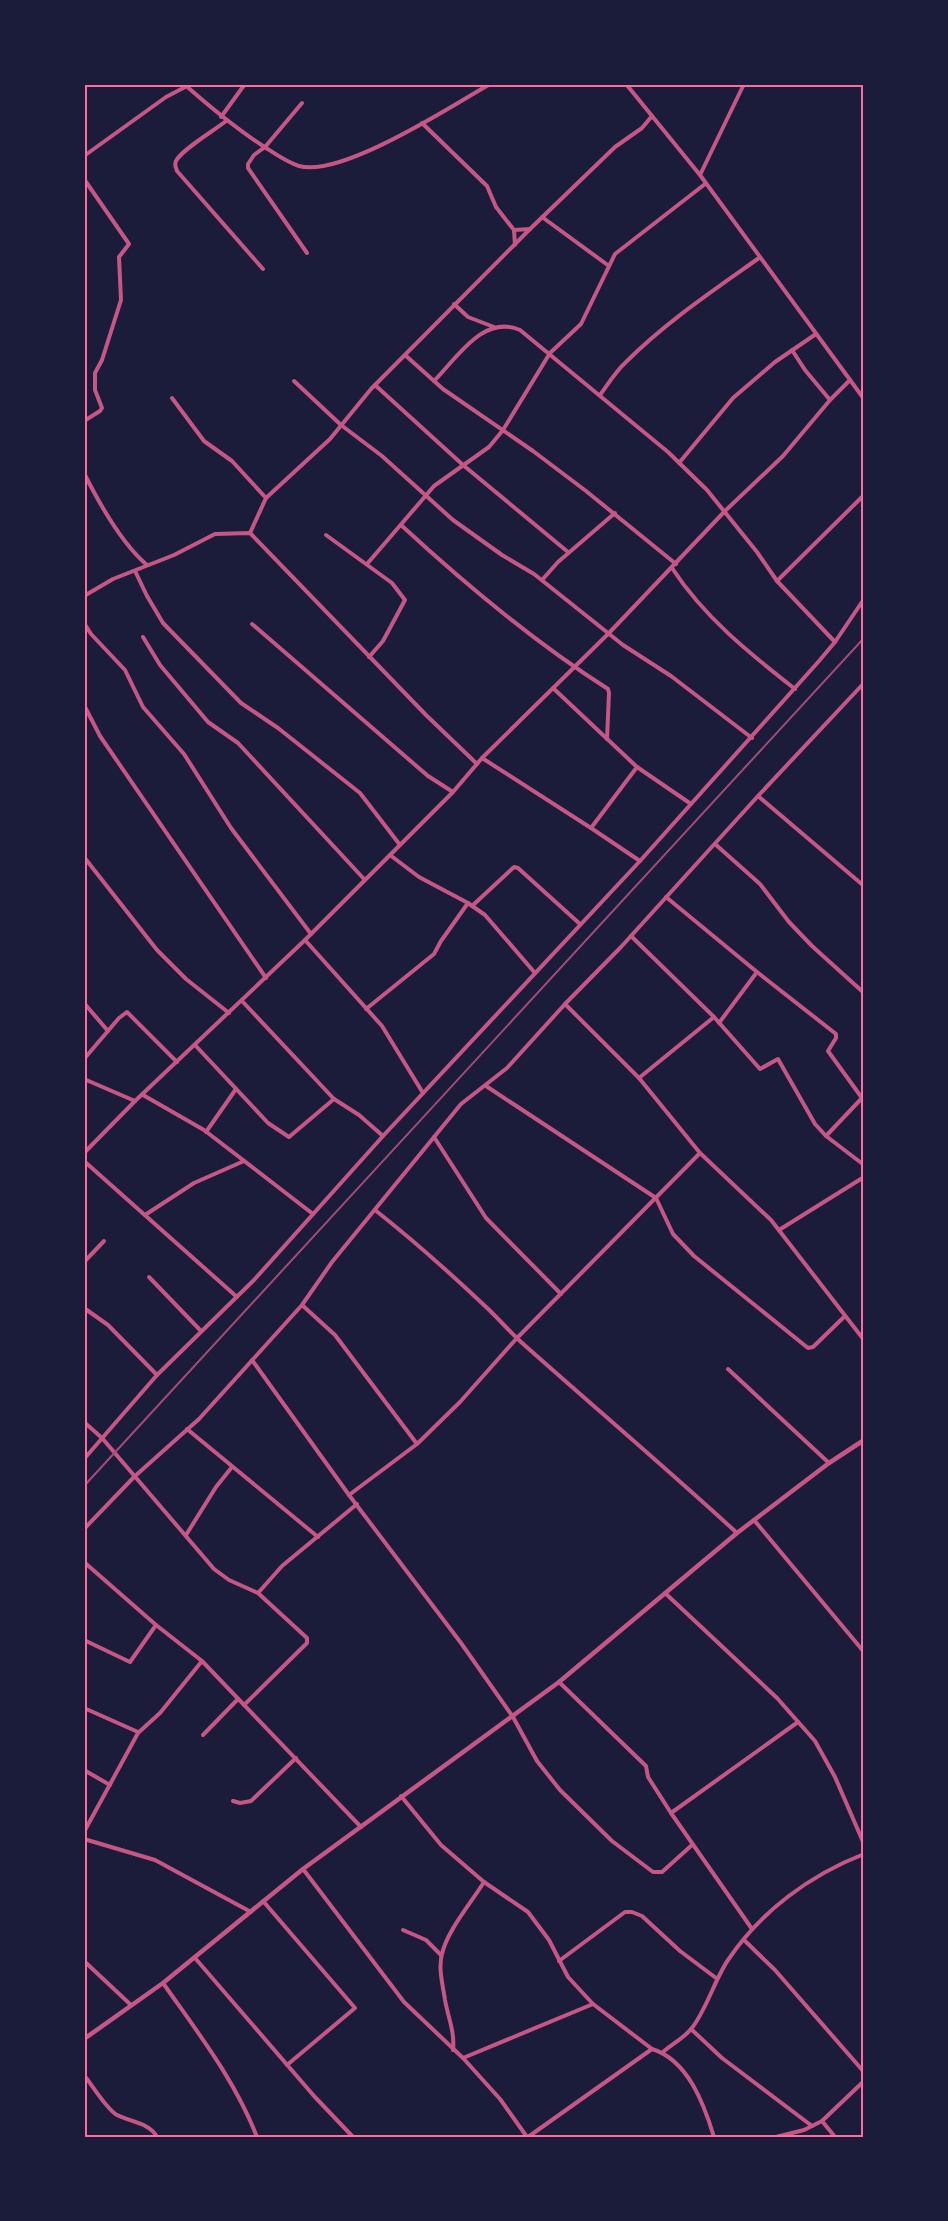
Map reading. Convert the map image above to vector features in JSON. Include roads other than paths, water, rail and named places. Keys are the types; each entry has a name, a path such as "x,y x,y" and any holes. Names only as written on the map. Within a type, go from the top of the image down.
{"street":[{"path":"221,117 245,84"},
{"path":"84,156 157,102 185,85 226,121 265,147 298,166 321,166 343,161 404,135 490,84"},
{"path":"626,84 700,176 864,399"},
{"path":"700,176 744,84"},
{"path":"302,103 265,147 249,160 248,168 276,212 307,253"},
{"path":"250,532 266,498 330,439 375,385 542,217 615,147 642,128 652,116"},
{"path":"226,121 188,149 176,161 175,166 263,269"},
{"path":"422,123 484,184 496,207 514,230 515,245"},
{"path":"84,179 129,244 119,257 121,300 102,360 95,374 95,390 102,408 84,421"},
{"path":"367,564 426,495 447,475 484,452 503,430 550,353 581,324 615,254 705,184"},
{"path":"542,217 609,266"},
{"path":"514,230 530,229"},
{"path":"600,395 625,363 651,340 694,304 759,258"},
{"path":"454,304 468,317 495,327"},
{"path":"434,381 473,339 484,331 508,325 520,330 679,463 725,511 777,580 835,642"},
{"path":"679,463 733,398 792,350 816,334"},
{"path":"792,350 830,400"},
{"path":"405,355 463,404 503,430 615,513 676,564"},
{"path":"84,1153 135,1101 305,940 453,792 482,758 609,633 725,511 783,456 850,380"},
{"path":"294,381 341,425 382,456 453,520 542,580 609,633 671,676 752,738"},
{"path":"375,385 463,465 568,552"},
{"path":"172,398 204,441 232,461 266,498"},
{"path":"84,473 125,540 147,565"},
{"path":"777,580 864,495"},
{"path":"542,580 568,552 615,513"},
{"path":"401,525 464,582 574,668 608,689 607,739"},
{"path":"84,596 113,579 174,555 215,534 250,532 369,657 477,764"},
{"path":"326,535 392,583 405,600 383,641 369,657"},
{"path":"672,568 686,590 708,614 795,689"},
{"path":"135,571 163,623 241,703 278,728 360,793 400,845"},
{"path":"84,1459 157,1375 237,1297 752,738 835,642 864,599"},
{"path":"84,623 90,634 124,670 143,707 184,754 231,828 311,934"},
{"path":"252,624 428,776 453,792"},
{"path":"144,637 160,665 208,722 238,743 364,879"},
{"path":"84,1529 134,1476 199,1419 302,1305 332,1262 462,1104 507,1068 565,1004 632,936 864,683"},
{"path":"553,688 637,767 691,804"},
{"path":"84,705 100,736 266,978"},
{"path":"482,758 640,861"},
{"path":"591,828 637,767"},
{"path":"758,796 864,886"},
{"path":"715,844 760,884 789,922 864,993"},
{"path":"390,855 419,877 485,915 535,973"},
{"path":"84,857 157,950 186,979 229,1013"},
{"path":"366,1009 434,954 470,905 514,867 518,868 580,924"},
{"path":"666,897 836,1034 828,1052 862,1098 826,1136"},
{"path":"632,936 714,1017 760,1069 778,1059 815,1124 826,1136 864,1165"},
{"path":"305,940 382,1026 423,1093"},
{"path":"719,1023 757,972"},
{"path":"242,1001 334,1099 359,1115 383,1136"},
{"path":"84,1003 108,1031"},
{"path":"565,1004 639,1078 700,1153 779,1230 864,1340"},
{"path":"84,1059 119,1018 127,1012 177,1062"},
{"path":"639,1078 714,1017"},
{"path":"195,1045 268,1123 289,1137 334,1099"},
{"path":"84,1079 135,1101"},
{"path":"486,1086 656,1198 673,1234 694,1256 808,1348 813,1347 845,1316"},
{"path":"207,1132 236,1089"},
{"path":"143,1095 207,1132 313,1214"},
{"path":"434,1137 486,1218 561,1294"},
{"path":"349,1495 417,1444 517,1338 700,1153"},
{"path":"84,1161 237,1297"},
{"path":"145,1215 194,1183 244,1161"},
{"path":"779,1230 864,1177"},
{"path":"375,1210 415,1242 517,1338 737,1533"},
{"path":"84,1262 104,1241"},
{"path":"149,1277 201,1331"},
{"path":"302,1305 335,1335 417,1444"},
{"path":"84,1308 108,1325 157,1375"},
{"path":"252,1360 349,1495 461,1643 513,1717 537,1761 560,1790 612,1840 653,1872 662,1872 692,1845"},
{"path":"728,1369 829,1463"},
{"path":"84,1422 102,1438 221,1575 258,1593 307,1638 307,1643 244,1705"},
{"path":"187,1429 318,1536"},
{"path":"84,2039 163,1983 303,1869 559,1682 737,1533 829,1463 864,1440"},
{"path":"186,1535 216,1487 232,1467"},
{"path":"258,1593 277,1571 357,1504"},
{"path":"754,1520 864,1652"},
{"path":"84,1562 156,1625 202,1661 361,1827"},
{"path":"665,1593 777,1698 815,1741 835,1777 864,1844"},
{"path":"84,1640 130,1662 156,1625"},
{"path":"84,1832 138,1732 160,1713 202,1661"},
{"path":"559,1682 646,1766 648,1777 670,1813 752,1929"},
{"path":"203,1735 238,1699"},
{"path":"84,1708 138,1732"},
{"path":"670,1813 798,1722"},
{"path":"233,1801 240,1803 250,1801 296,1758"},
{"path":"84,1770 110,1785"},
{"path":"401,1796 441,1845 484,1882 528,1912 549,1940 568,1977 593,2004 652,2049 663,2052 681,2070 694,2087 707,2114 714,2137"},
{"path":"84,1839 154,1860 251,1912"},
{"path":"663,2052 692,2029 716,1978 752,1929 779,1903 798,1889 836,1865 864,1854"},
{"path":"303,1869 404,2002 463,2058 500,2099 527,2137 652,2049"},
{"path":"453,2050 454,2034 447,2013 441,1976 441,1955 447,1940 484,1882"},
{"path":"263,1901 355,2008 287,2065"},
{"path":"559,1961 625,1912 632,1912 642,1917 680,1951 716,1978"},
{"path":"403,1930 426,1940 441,1955"},
{"path":"744,1940 775,1970 864,2072"},
{"path":"195,1958 287,2065 353,2137"},
{"path":"84,1961 131,2005"},
{"path":"163,1983 232,2083 248,2111 257,2137"},
{"path":"463,2058 593,2004"},
{"path":"692,2029 723,2058 812,2126"},
{"path":"84,2075 113,2113 152,2129 157,2137"},
{"path":"776,2137 804,2130 822,2121 864,2081"},
{"path":"822,2121 835,2137"}],"railway":[{"path":"84,1486 864,638"}]}
